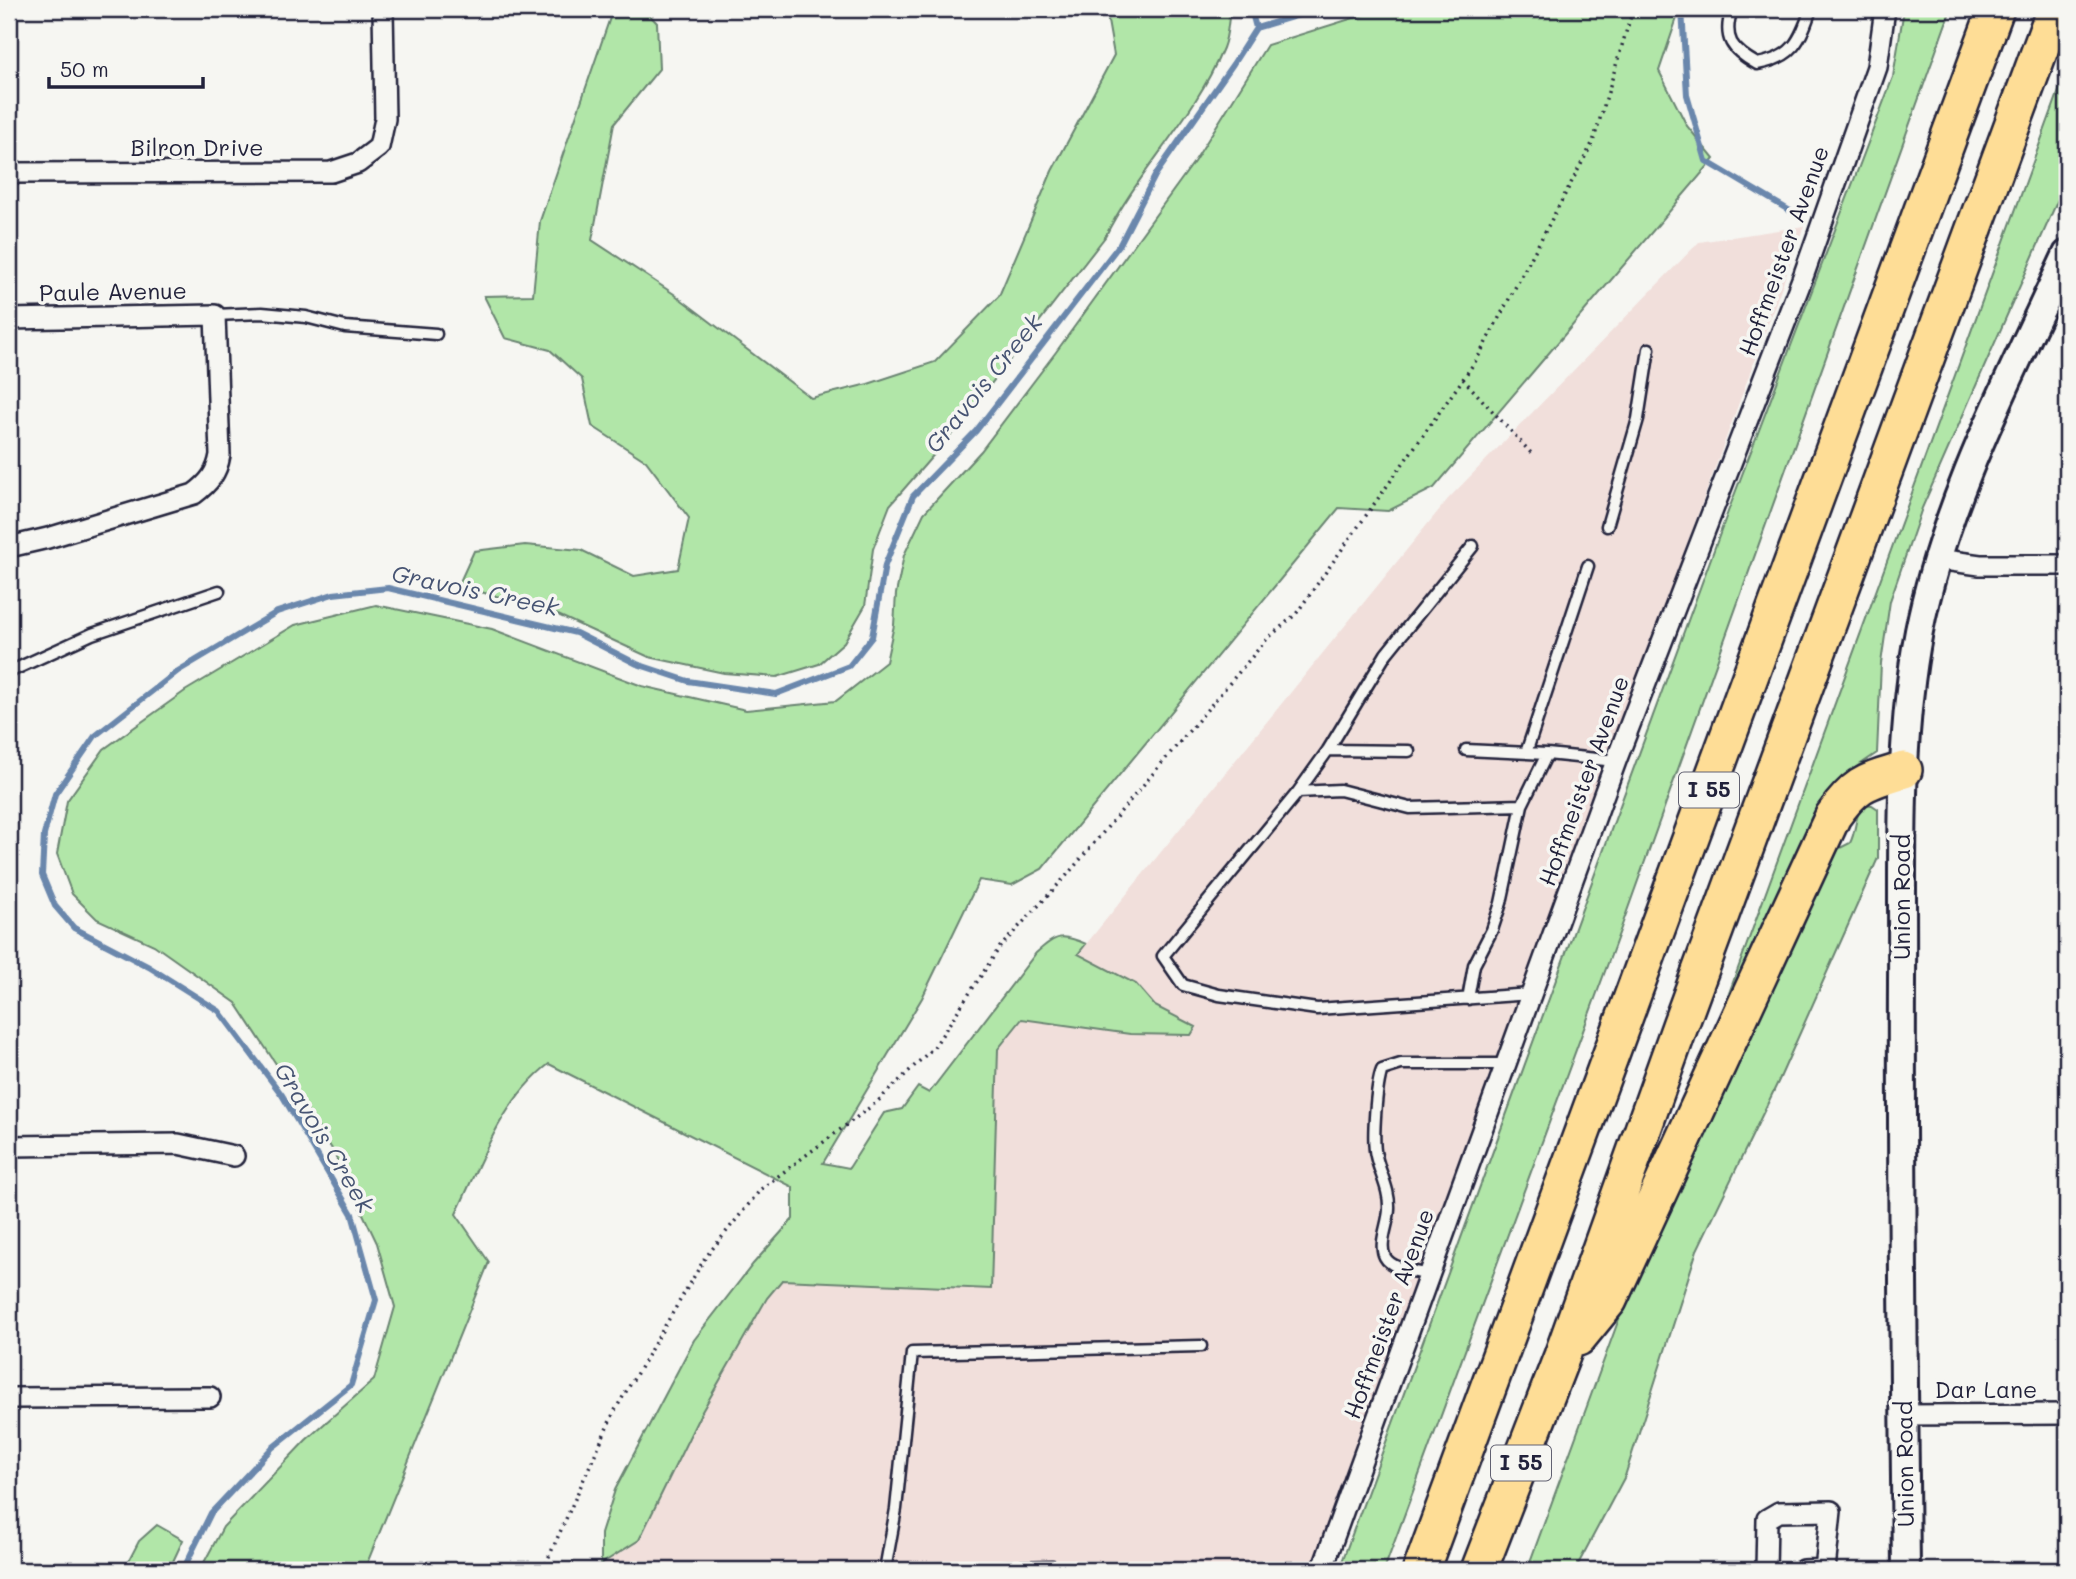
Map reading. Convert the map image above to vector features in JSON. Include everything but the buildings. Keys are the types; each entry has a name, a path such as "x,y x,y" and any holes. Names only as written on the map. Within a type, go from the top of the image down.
{"highway":[{"name":"I 55","path":"1421,1570 1996,9"},
{"name":"I 55","path":"1479,1570 1562,1356 1681,1023 2055,9"},
{"path":"1562,1356 1609,1300 1833,816 1849,793 1866,782 1904,770"}],"main road":[{"name":"Union Road","path":"1906,1570 1902,1032 1904,770 1913,669 1919,630 1937,559 1956,503 2065,265"}],"street":[{"name":"Bilron Drive","path":"9,173 331,172 358,163 379,147 385,119 383,9"},
{"name":"Hoffmeister Avenue","path":"1322,1570 1616,761 1808,261 1877,67 1885,9"},
{"name":"Paule Avenue","path":"9,319 215,315 220,455 212,477 194,494 9,547"},
{"path":"1937,559 1980,565 2067,565"},
{"path":"9,1146 178,1144 234,1156"},
{"path":"9,1398 210,1397"},
{"name":"Dar Lane","path":"1904,1415 2067,1414"},
{"path":"1766,1570 1767,1519 1779,1513 1831,1511 1825,1569 1803,1570"}],"lane":[{"path":"1732,9 1728,22 1730,44 1741,55 1757,64 1776,61 1792,49 1803,32 1811,9"},
{"path":"215,315 262,313 295,316 345,327 436,334"},
{"path":"1607,526 1638,419 1649,349"},
{"path":"1473,546 1386,654 1328,750 1298,792 1163,956 1183,985 1219,995 1317,1009 1531,995"},
{"path":"1526,753 1588,566"},
{"path":"9,672 92,634 219,591"},
{"path":"1328,750 1409,751"},
{"path":"1466,750 1616,761"},
{"path":"1468,999 1474,965 1492,930 1501,903 1522,805 1547,754"},
{"path":"1298,792 1340,790 1410,808 1522,805"},
{"path":"1429,1275 1396,1266 1387,1261 1382,1251 1390,1208 1385,1181 1375,1155 1377,1082 1382,1070 1401,1064 1506,1065"},
{"path":"885,1570 896,1509 912,1353 1201,1346"},
{"path":"916,1570 1052,1566 1054,1570"}],"path":[{"path":"543,1570 614,1412 705,1258 761,1189 877,1102 934,1048 1000,947 1067,875 1098,835 1267,639 1296,614 1477,359 1593,142 1633,9"},
{"path":"1463,379 1532,454"}],"shaded area":[{"path":"1804,226 1310,1570 349,1570 366,1566 601,1564 639,1540 700,1415 767,1297 782,1280 991,1289 998,1048 1022,1019 1130,1034 1196,1027 1154,1006 1136,984 1078,954 1448,499 1699,242"}],"green space":[{"path":"613,9 644,9 657,23 659,69 614,124 592,240 674,294 811,398 868,384 935,362 999,296 1052,171 1114,55 1108,21 1110,9 1230,10 1225,43 1211,73 1182,121 1133,189 1105,237 956,429 890,505 873,549 865,606 844,642 819,664 777,677 724,673 649,657 545,609 458,586 474,551 525,545 581,550 634,576 678,569 689,518 646,461 592,426 582,379 550,350 505,338 484,296 533,295 540,221"},
{"path":"1382,9 1680,9 1659,71 1687,126 1714,159 1434,488 1388,511 1339,508 1042,869 1012,885 979,880 922,998 823,1163 849,1168 884,1113 902,1109 918,1087 929,1093 1036,953 1054,939 1064,937 1086,944 1078,954 1136,984 1155,1006 1196,1027 1191,1035 1130,1034 1022,1019 998,1049 991,1289 782,1280 767,1298 700,1415 639,1540 601,1564 601,1534 615,1490 694,1340 753,1264 793,1219 793,1187 549,1064 518,1095 494,1133 456,1214 489,1262 366,1566 349,1570 200,1570 223,1527 306,1440 374,1380 395,1307 377,1243 332,1149 236,1003 154,945 97,919 72,894 57,854 67,801 104,749 185,691 295,625 376,605 492,629 642,686 746,710 836,701 886,662 904,555 924,513 981,451 1056,352 1194,162 1267,45"},
{"path":"1904,9 1951,9 1621,928 1384,1570 1339,1570 1729,509 1893,77"},
{"path":"2067,69 2067,179 1922,508 1890,601 1881,663 1877,753 1849,772 1830,794 1713,1037"},
{"path":"1863,804 1878,809 1878,858 1779,1080 1697,1250 1625,1476 1575,1570 1527,1570 1631,1286 1663,1213 1838,849 1850,843"},
{"path":"157,1525 183,1540 169,1570 124,1570 139,1541"}],"waterway":[{"name":"Gravois Creek","path":"183,1570 211,1513 272,1448 351,1385 376,1300 352,1214 282,1095 219,1011 149,967 74,928 55,906 42,875 44,835 55,794 95,736 178,671 277,612 333,594 388,588 576,633 637,664 688,681 776,694 849,666 872,637 885,565 913,496 976,431 1120,244 1156,174 1256,28 1251,9"},
{"path":"1256,28 1319,9"},
{"path":"1682,9 1687,95 1706,161 1792,212"}]}
